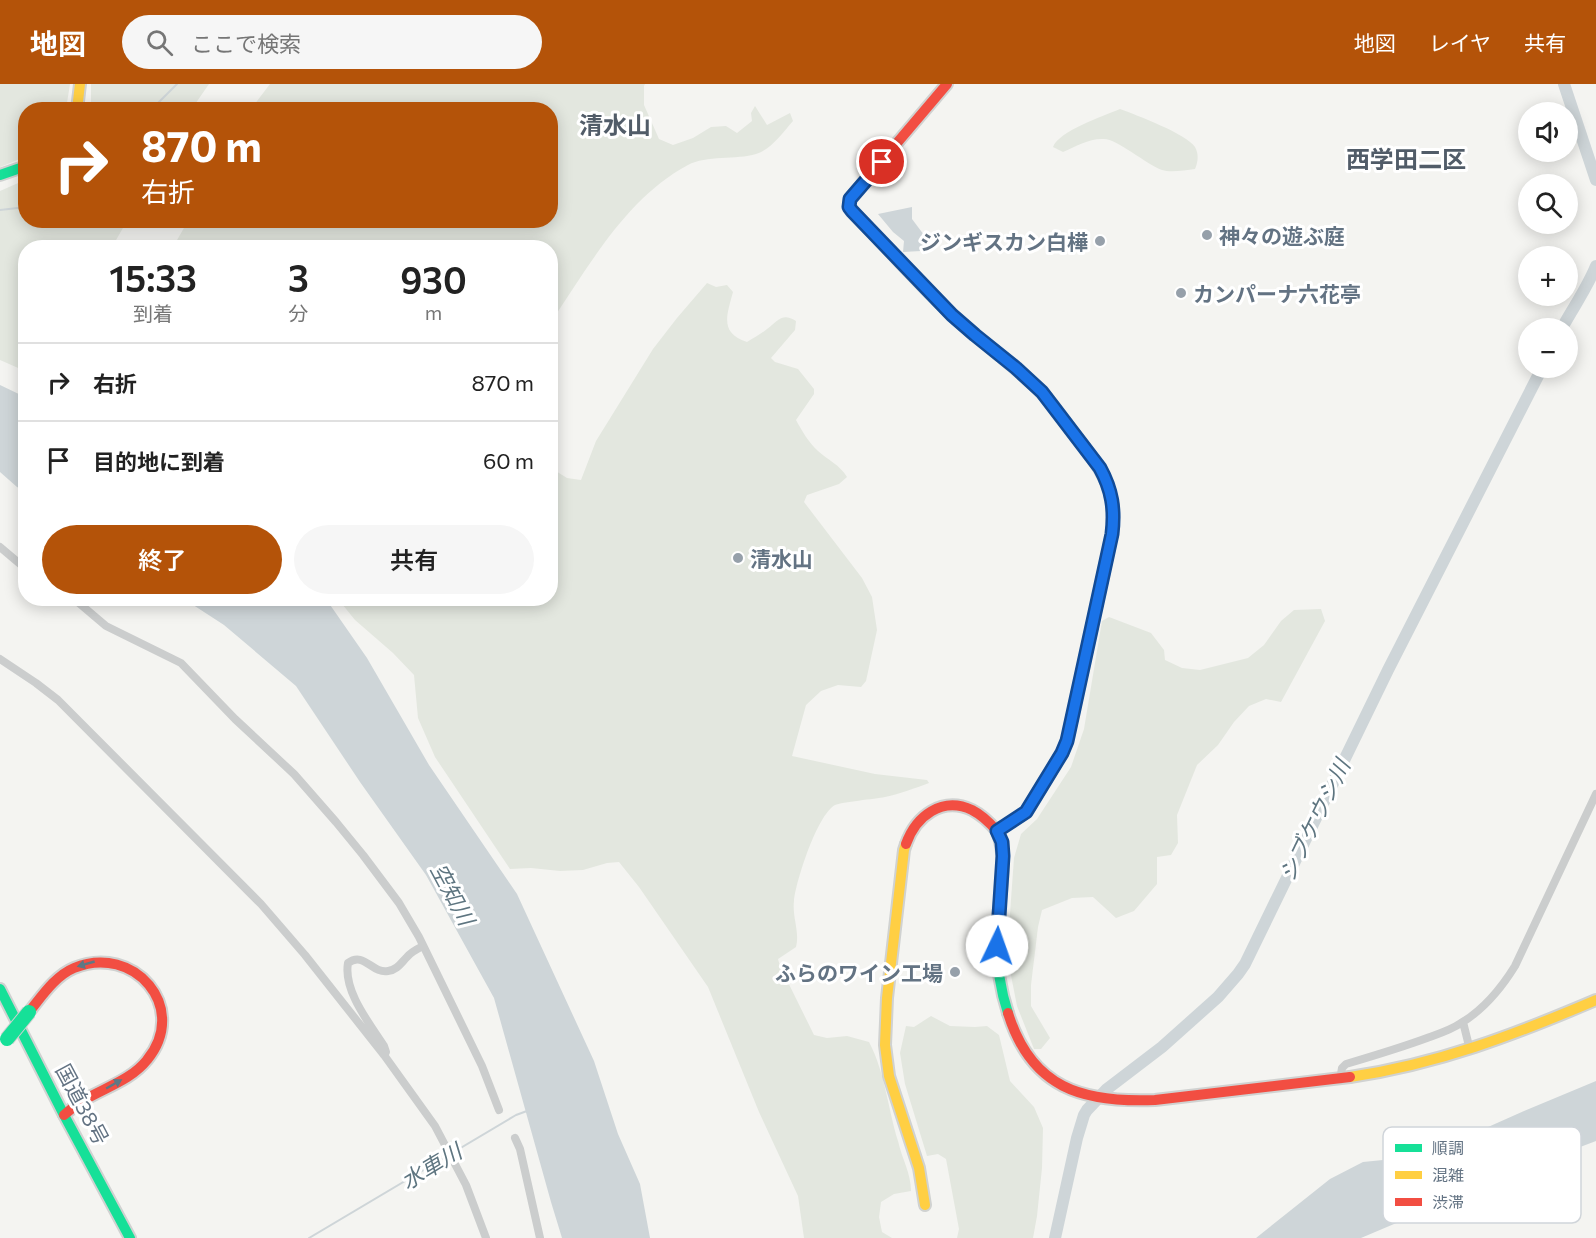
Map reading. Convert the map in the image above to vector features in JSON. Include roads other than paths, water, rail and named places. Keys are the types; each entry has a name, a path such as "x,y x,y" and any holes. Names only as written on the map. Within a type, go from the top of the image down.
{"main road":[{"path":"77,102 80,84"},
{"path":"947,84 852,196 849,207 952,315 1042,392 1100,468 1109,488 1113,510 1112,534 1067,741 1026,812 997,831"},
{"path":"0,175 18,169"},
{"path":"925,1205 919,1168 893,1091 885,1055 886,1011 904,850 908,835 916,822 930,811 945,806 961,806 985,817 997,831 1002,842 997,946 1000,976 1008,1011 1018,1040 1032,1063 1055,1082 1074,1091 1095,1097 1125,1101 1340,1080 1470,1050 1596,1000"},
{"path":"3,1043 51,986 66,972 85,963 114,962 132,969 148,982 158,999 162,1028 155,1048 148,1059 127,1077 64,1114"},
{"name":"国道38号","path":"0,989 130,1238"}],"street":[{"path":"0,547 18,562"},
{"path":"82,606 106,626 182,663 235,719 286,766 336,822 399,903 423,946 482,1066 499,1110"},
{"path":"0,659 58,700 261,904 305,955 423,1108 447,1146 475,1205 486,1238"},
{"path":"1340,1080 1342,1068 1346,1064 1453,1028 1483,1006 1500,988 1515,966 1596,794"},
{"path":"384,1055 386,1052 384,1047 354,997 348,982 348,963 359,958 381,971 388,971 401,964 423,946"},
{"path":"1463,1022 1470,1050"},
{"path":"515,1138 520,1149 540,1238"}],"water":[{"path":"912,207 912,219 927,239 921,251 903,252 904,241 878,214"},
{"path":"0,385 18,394 18,488 0,472"},
{"name":"空知川","path":"195,606 331,606 367,658 429,765 517,894 594,1061 618,1134 640,1184 650,1238 562,1238 494,998 426,875 296,686 224,625"},
{"path":"1596,1081 1596,1141 1581,1147 1581,1127 1488,1127"},
{"path":"1383,1160 1383,1223 1396,1223 1361,1238 1256,1238 1330,1179 1363,1162"}],"waterway":[{"path":"159,102 177,84"},
{"name":"シブケウシ川","path":"1564,84 1596,180"},
{"path":"0,210 18,208"},
{"name":"シブケウシ川","path":"1568,318 1596,266"},
{"name":"シブケウシ川","path":"1055,1238 1084,1115 1107,1089 1162,1047 1218,997 1245,964 1388,670 1537,378"},
{"name":"水車川","path":"309,1238 516,1115 527,1111"}],"place":[{"name":"神々の遊ぶ庭","path":"1207,235"},
{"name":"ジンギスカン白樺","path":"1100,241"},
{"name":"カンパーナ六花亭","path":"1181,293"},
{"name":"清水山","path":"738,558"},
{"name":"ふらのワイン工場","path":"955,972"}],"district":[{"name":"清水山","path":"615,124"},
{"name":"西学田二区","path":"1406,158"}]}
